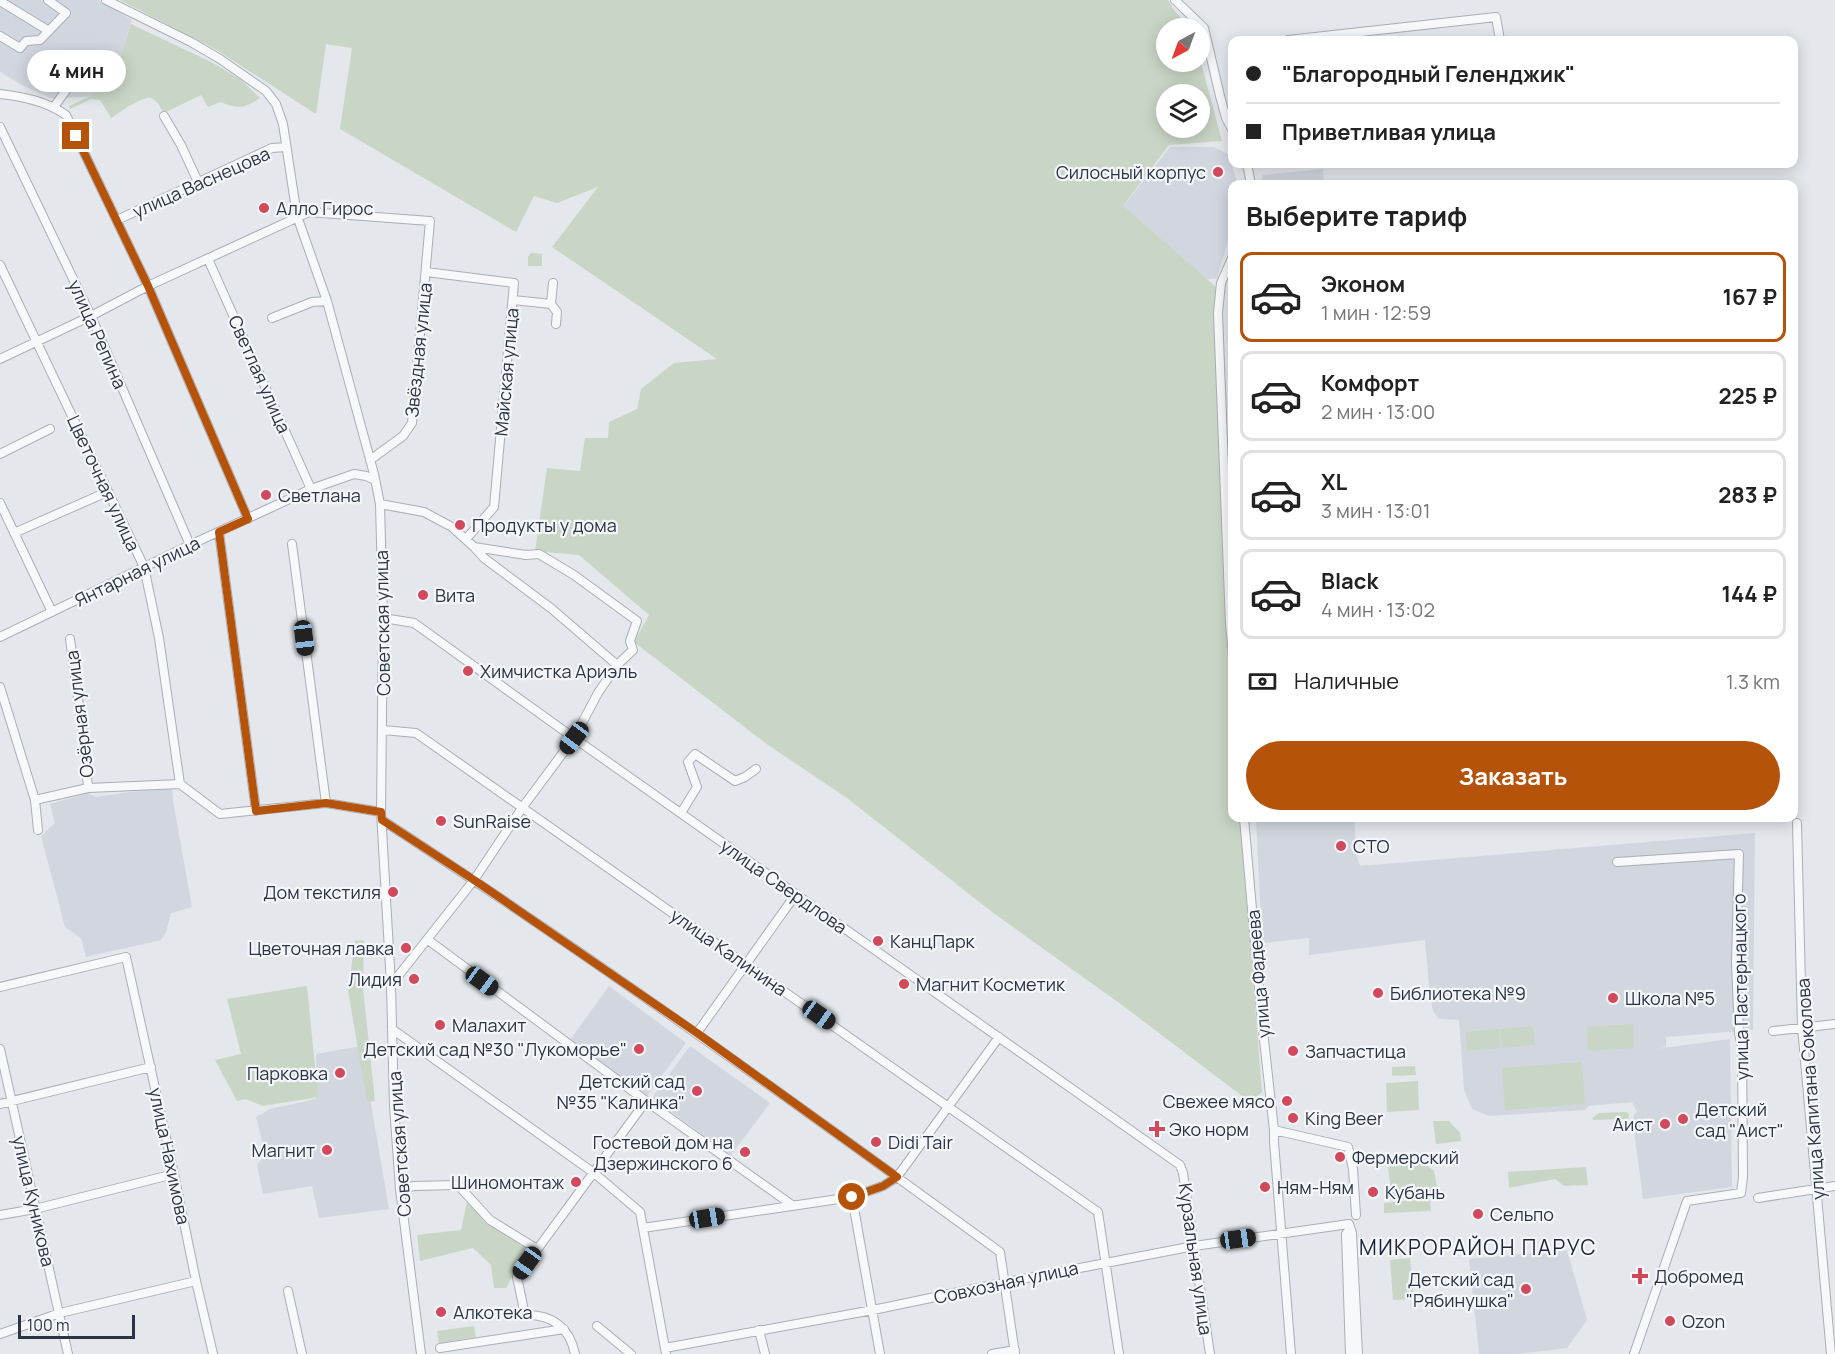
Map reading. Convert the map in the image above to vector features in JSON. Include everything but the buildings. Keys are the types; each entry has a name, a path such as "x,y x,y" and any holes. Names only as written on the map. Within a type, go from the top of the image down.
{"street":[{"path":"0,36 20,48 26,41 40,39 66,13 48,0"},
{"name":"Советская улица","path":"106,0 220,59 266,91 276,104 283,124 297,216 327,301 375,480 380,504 383,618 382,816 391,985 394,1106 400,1189 422,1354"},
{"path":"1174,0 1204,28 1228,121"},
{"path":"0,1 49,31"},
{"path":"1324,36 1496,17 1499,36"},
{"path":"56,108 56,104 70,85"},
{"path":"0,94 26,97 56,108 66,115 148,286 248,519"},
{"path":"164,116 181,145 198,182"},
{"name":"улица Репина","path":"0,127 91,316 190,545"},
{"name":"улица Васнецова","path":"117,220 272,148 286,147"},
{"name":"Звёздная улица","path":"297,216 309,212 430,221 412,423 403,436 370,460"},
{"path":"0,359 297,216"},
{"name":"Светлая улица","path":"208,259 311,489"},
{"name":"Цветочная улица","path":"0,266 144,567 159,638 180,784"},
{"path":"1228,267 1221,283 1218,313 1228,572"},
{"name":"Майская улица","path":"426,272 514,283 494,507 466,539"},
{"path":"553,283 551,304 557,312 556,324"},
{"path":"513,300 551,304"},
{"path":"272,318 312,302 327,301"},
{"path":"0,454 50,429"},
{"name":"Янтарная улица","path":"0,637 311,489 354,474 375,480"},
{"path":"14,532 107,492"},
{"path":"0,502 51,612"},
{"path":"380,504 424,512 452,527 484,558 552,609 618,664"},
{"path":"219,532 256,811"},
{"path":"292,544 326,803"},
{"path":"391,985 474,880 522,808 574,738 598,693 618,664 633,650 630,641 637,621 574,575 538,554 526,555 474,547"},
{"name":"улица Свердлова","path":"383,618 414,623 1180,1165"},
{"name":"Озёрная улица","path":"70,639 88,788"},
{"path":"0,687 35,800 38,830"},
{"name":"улица Калинина","path":"383,730 416,733 1098,1212 1119,1354"},
{"path":"681,813 697,787 688,762 694,754 735,781 756,769"},
{"path":"35,800 88,788 180,784 220,814 326,803 382,816 697,1033 1000,1252 1015,1352 992,1354"},
{"name":"улица Фадеева","path":"1244,822 1274,1130 1281,1233"},
{"name":"улица Капитана Соколова","path":"1797,823 1802,1028 1831,1354"},
{"name":"улица Пастернацкого","path":"1617,862 1739,854 1736,962 1739,1034 1742,1046 1743,1177 1741,1192 1687,1202 1634,1354"},
{"path":"697,1033 796,894"},
{"path":"428,940 646,1101 792,1204"},
{"name":"улица Нахимова","path":"0,987 126,957 213,1354"},
{"path":"1773,1030 1835,1024"},
{"path":"392,1029 594,1173 639,1212 665,1351"},
{"path":"643,1228 792,1204 852,1197 883,1186 897,1177 999,1037"},
{"name":"улица Куникова","path":"0,1049 68,1354"},
{"path":"0,1104 151,1067"},
{"path":"575,1354 571,1336 560,1324 545,1317 525,1315 518,1277 646,1101"},
{"path":"1274,1130 1348,1148 1353,1169 1356,1215"},
{"name":"Курзальная улица","path":"1180,1165 1210,1354"},
{"path":"0,1215 35,1209 174,1174"},
{"path":"400,1189 414,1186 458,1185 490,1220 537,1249"},
{"path":"1758,1198 1835,1186"},
{"path":"852,1197 880,1354"},
{"path":"1349,1226 1346,1234 1350,1354"},
{"path":"1349,1226 1353,1241 1358,1354"},
{"name":"Совхозная улица","path":"665,1351 759,1330 873,1310 1105,1262 1281,1233 1349,1226"},
{"path":"1281,1233 1291,1354"},
{"path":"0,1334 60,1313 196,1281"},
{"path":"288,1291 302,1354"},
{"path":"597,1326 631,1354"},
{"path":"440,1348 564,1329"},
{"path":"759,1330 765,1354"}],"shaded area":[{"path":"0,0 98,0 132,20 114,78 89,97 50,98 0,72"},
{"path":"1170,147 1214,147 1228,154 1228,168 1233,168 1237,180 1228,180 1228,241 1217,278 1204,280 1121,209"},
{"path":"1323,169 1324,180 1261,180 1263,175"},
{"path":"172,786 192,907 171,913 166,932 161,940 86,957 81,938 65,927 41,836 55,823 50,804 88,793 96,797"},
{"path":"1256,822 1354,822 1360,866 1755,833 1753,1030 1666,1037 1666,1047 1656,1049 1730,1039 1732,1187 1643,1199 1633,1123 1637,1112 1632,1102 1589,1106 1585,1110 1489,1116 1472,1109 1464,1090 1459,1020 1439,1019 1433,1011 1425,940 1309,955 1309,938 1262,943"},
{"path":"609,986 686,1043 647,1096 570,1040"},
{"path":"361,1046 389,1209 319,1218 312,1186 263,1194 257,1165 265,1153 256,1117 270,1109 316,1099 316,1054"},
{"path":"690,1046 770,1103 731,1155 652,1098"},
{"name":"Детский сад \"Рябинушка\"","path":"1567,1250 1587,1320 1567,1348 1518,1354 1479,1354 1469,1259"}],"green space":[{"path":"120,0 1168,0 1181,18 1156,18 1156,72 1203,72 1207,84 1156,84 1156,138 1210,138 1210,96 1222,141 1169,145 1123,206 1216,287 1228,652 1228,822 1240,822 1262,1092 1250,1102 1122,1005 992,912 847,798 768,745 634,642 649,615 579,555 535,551 547,468 580,471 585,438 608,438 609,422 637,409 641,389 674,363 717,359 552,247 598,187 557,203 534,196 516,232 340,129 352,48 326,44 316,114 215,49"},
{"path":"131,24 211,62 240,79 260,98 241,107 220,102 208,107 201,95 164,113 155,100 147,98 111,118 100,100 91,99 70,109 69,106 89,97 114,78"},
{"path":"531,253 542,254 542,266 528,266 528,257"},
{"path":"364,940 363,988 375,1101 367,1102 348,991 355,941"},
{"path":"307,986 318,1097 263,1106 245,1099 237,1101 215,1060 241,1054 227,999"},
{"path":"1633,1024 1634,1048 1588,1051 1587,1027"},
{"path":"1533,1026 1535,1045 1502,1048 1500,1029"},
{"path":"1499,1029 1500,1048 1467,1051 1466,1032"},
{"path":"1582,1062 1585,1104 1505,1110 1502,1068"},
{"path":"1415,1066 1416,1075 1392,1076 1392,1067"},
{"path":"1418,1081 1419,1110 1387,1112 1386,1083"},
{"path":"1627,1112 1628,1119 1593,1120 1592,1118 1599,1113"},
{"path":"1433,1121 1449,1121 1460,1133 1461,1141 1436,1144"},
{"path":"1424,1163 1434,1171 1438,1192 1392,1196 1388,1167"},
{"path":"1586,1167 1588,1185 1564,1186 1555,1179 1509,1188 1508,1172"},
{"path":"1430,1198 1431,1211 1384,1213 1384,1203"},
{"path":"467,1202 491,1225 528,1250 506,1288 494,1288 491,1265 473,1248 420,1261 417,1235 461,1230"},
{"path":"1410,1258 1414,1299 1393,1300 1390,1260"},
{"path":"474,1326 476,1337 439,1343 437,1331"}],"place":[{"name":"Силосный корпус","path":"1218,172"},
{"name":"Алло Гирос","path":"264,208"},
{"name":"Светлана","path":"266,495"},
{"name":"Продукты у дома","path":"460,525"},
{"name":"Вита","path":"423,595"},
{"name":"Химчистка Ариэль","path":"468,671"},
{"name":"SunRaise","path":"441,821"},
{"name":"СТО","path":"1341,846"},
{"name":"Дом текстиля","path":"393,892"},
{"name":"КанцПарк","path":"878,941"},
{"name":"Цветочная лавка","path":"406,948"},
{"name":"Лидия","path":"414,979"},
{"name":"Магнит Косметик","path":"904,984"},
{"name":"Библиотека №9","path":"1378,993"},
{"name":"Школа №5","path":"1613,998"},
{"name":"Малахит","path":"440,1025"},
{"name":"Детский сад №30 \"Лукоморье\"","path":"639,1049"},
{"name":"Запчастица","path":"1293,1051"},
{"name":"Парковка","path":"340,1073"},
{"name":"Детский сад №35 \"Калинка\"","path":"697,1091"},
{"name":"Свежее мясо","path":"1287,1101"},
{"name":"King Beer","path":"1293,1118"},
{"name":"Детский сад \"Аист\"","path":"1683,1119"},
{"name":"Аист","path":"1665,1124"},
{"name":"Эко норм","path":"1157,1129"},
{"name":"Didi Tair","path":"876,1142"},
{"name":"Магнит","path":"327,1150"},
{"name":"Гостевой дом на Дзержинского 6","path":"745,1152"},
{"name":"Фермерский","path":"1340,1157"},
{"name":"Шиномонтаж","path":"576,1182"},
{"name":"Ням-Ням","path":"1265,1187"},
{"name":"Кубань","path":"1373,1192"},
{"name":"Сельпо","path":"1478,1214"},
{"name":"Добромед","path":"1640,1276"},
{"name":"Детский сад \"Рябинушка\"","path":"1526,1289"},
{"name":"Алкотека","path":"441,1312"},
{"name":"Ozon","path":"1670,1321"}],"district":[{"name":"МИКРОРАЙОН ПАРУС","path":"1478,1247"}],"route":[{"path":"76,136 148,286 248,519 219,532 256,811 326,803 381,812 382,820 474,880 697,1033 897,1177 883,1186 852,1197"}]}
